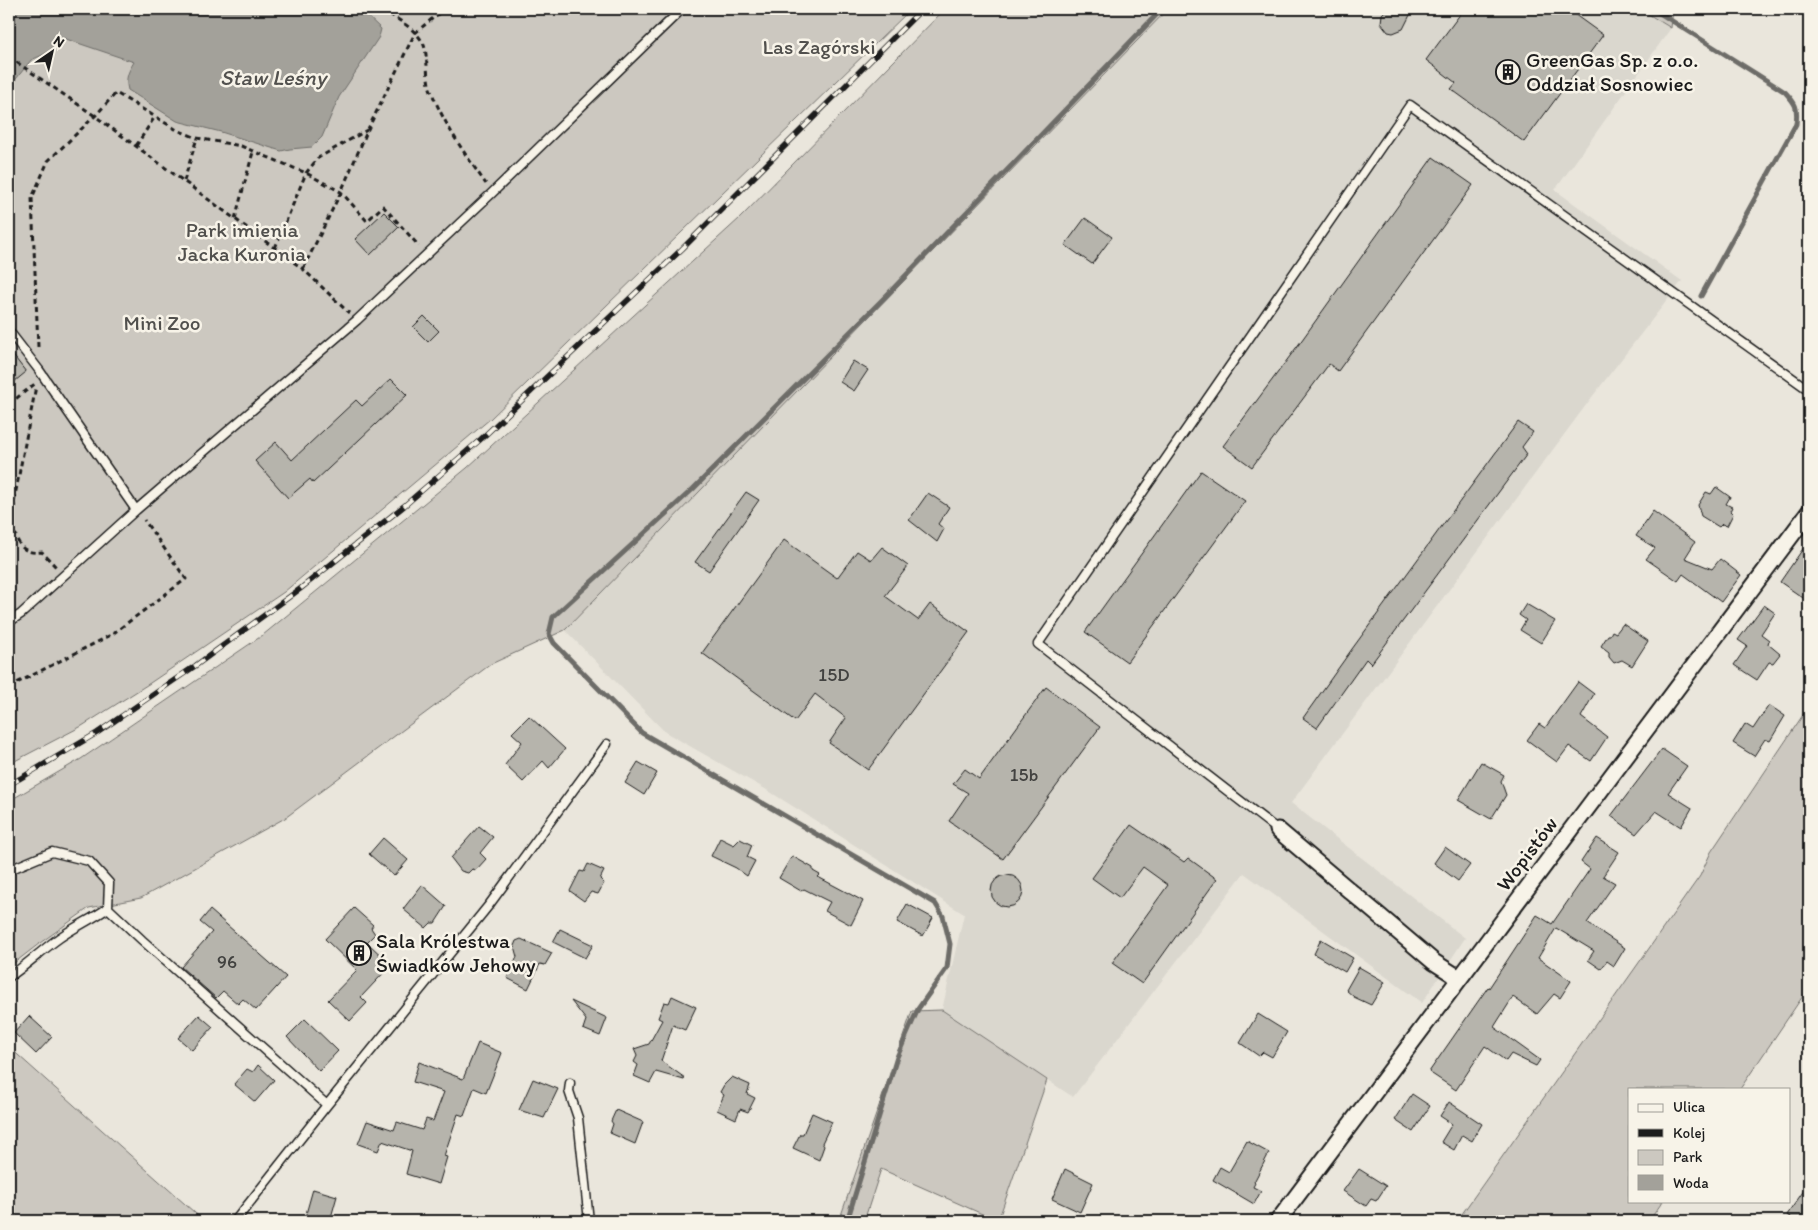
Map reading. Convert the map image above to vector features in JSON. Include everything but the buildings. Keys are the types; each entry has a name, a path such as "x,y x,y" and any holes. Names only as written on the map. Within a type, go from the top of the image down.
{"street":[{"name":"Wopistów","path":"1278,1221 1809,512"},
{"path":"1278,830 1434,962 1460,978"}],"lane":[{"path":"9,622 21,614 136,510 357,320 492,193 682,9"},
{"path":"1278,830 1038,644 1410,105 1809,390"},
{"path":"9,331 39,370 136,510"},
{"path":"236,1221 489,905 607,744"},
{"path":"9,870 52,852 89,861 109,883 108,908 327,1105"},
{"path":"9,977 56,940 92,920 108,908"},
{"path":"570,1083 569,1091 578,1118 589,1221"}],"path":[{"path":"382,9 415,33 424,44 428,82 438,109 492,193"},
{"path":"303,269 415,33 444,9"},
{"path":"9,57 96,116 303,269 357,320"},
{"path":"9,545 14,525 14,501 39,370 32,198 48,161 96,116 116,93 154,118 177,130 197,138 241,146 306,172 341,192 367,221 383,206 427,254"},
{"path":"136,146 154,118"},
{"path":"275,248 306,172 318,158 368,129"},
{"path":"184,181 197,138"},
{"path":"235,219 254,152"},
{"path":"9,404 36,383"},
{"path":"9,494 14,501"},
{"path":"9,688 111,635 186,578 136,510"},
{"path":"12,534 16,535 18,543 22,548 29,552 42,552 63,576"}],"shaded area":[{"path":"1168,9 1640,9 1671,28 1555,190 1682,281 1592,397 1291,803 1465,938 1422,1003 1244,873 1073,1097 942,1010 964,914 767,790 665,732 565,630"}],"green space":[{"name":"Park imienia Jacka Kuronia","path":"9,9 911,9 490,419 284,592 150,683 82,726 9,764"},
{"path":"945,9 1168,9 565,630 491,664 285,818 141,898 89,908 9,967 9,801 81,759 263,635 467,468 740,218"},
{"path":"1640,9 1673,9 1671,28"},
{"path":"1809,706 1809,987 1741,1088 1628,1088 1628,1202 1662,1202 1649,1221 1457,1221 1700,876 1711,852"},
{"path":"942,1010 1047,1080 998,1221 881,1169 865,1218 870,1221 839,1221 912,1011"},
{"path":"9,1047 204,1221 9,1221"}],"water":[{"name":"Staw Leśny","path":"9,9 360,9 381,29 379,37 339,97 322,137 312,147 281,151 221,132 177,121 128,90 128,75 134,62 63,38 52,51 31,60 9,88"}],"waterway":[{"path":"847,1221 897,1057 918,1009 947,968 950,944 943,916 935,903 642,733 554,643 549,634 553,617 693,489 887,295 1162,9"},
{"path":"1653,9 1785,92 1794,103 1797,114 1796,124 1701,296"},
{"path":"1662,14 1673,9"}],"railway":[{"path":"9,785 97,733 195,666 300,589 404,506 481,439 682,249 922,9"}],"place":[{"name":"GreenGas Sp. z o.o. Oddział Sosnowiec","path":"1508,72"},
{"name":"Sala Królestwa Świadków Jehowy","path":"359,953"}],"park label":[{"name":"Las Zagórski","path":"819,47"},
{"name":"Mini Zoo","path":"162,323"}]}
